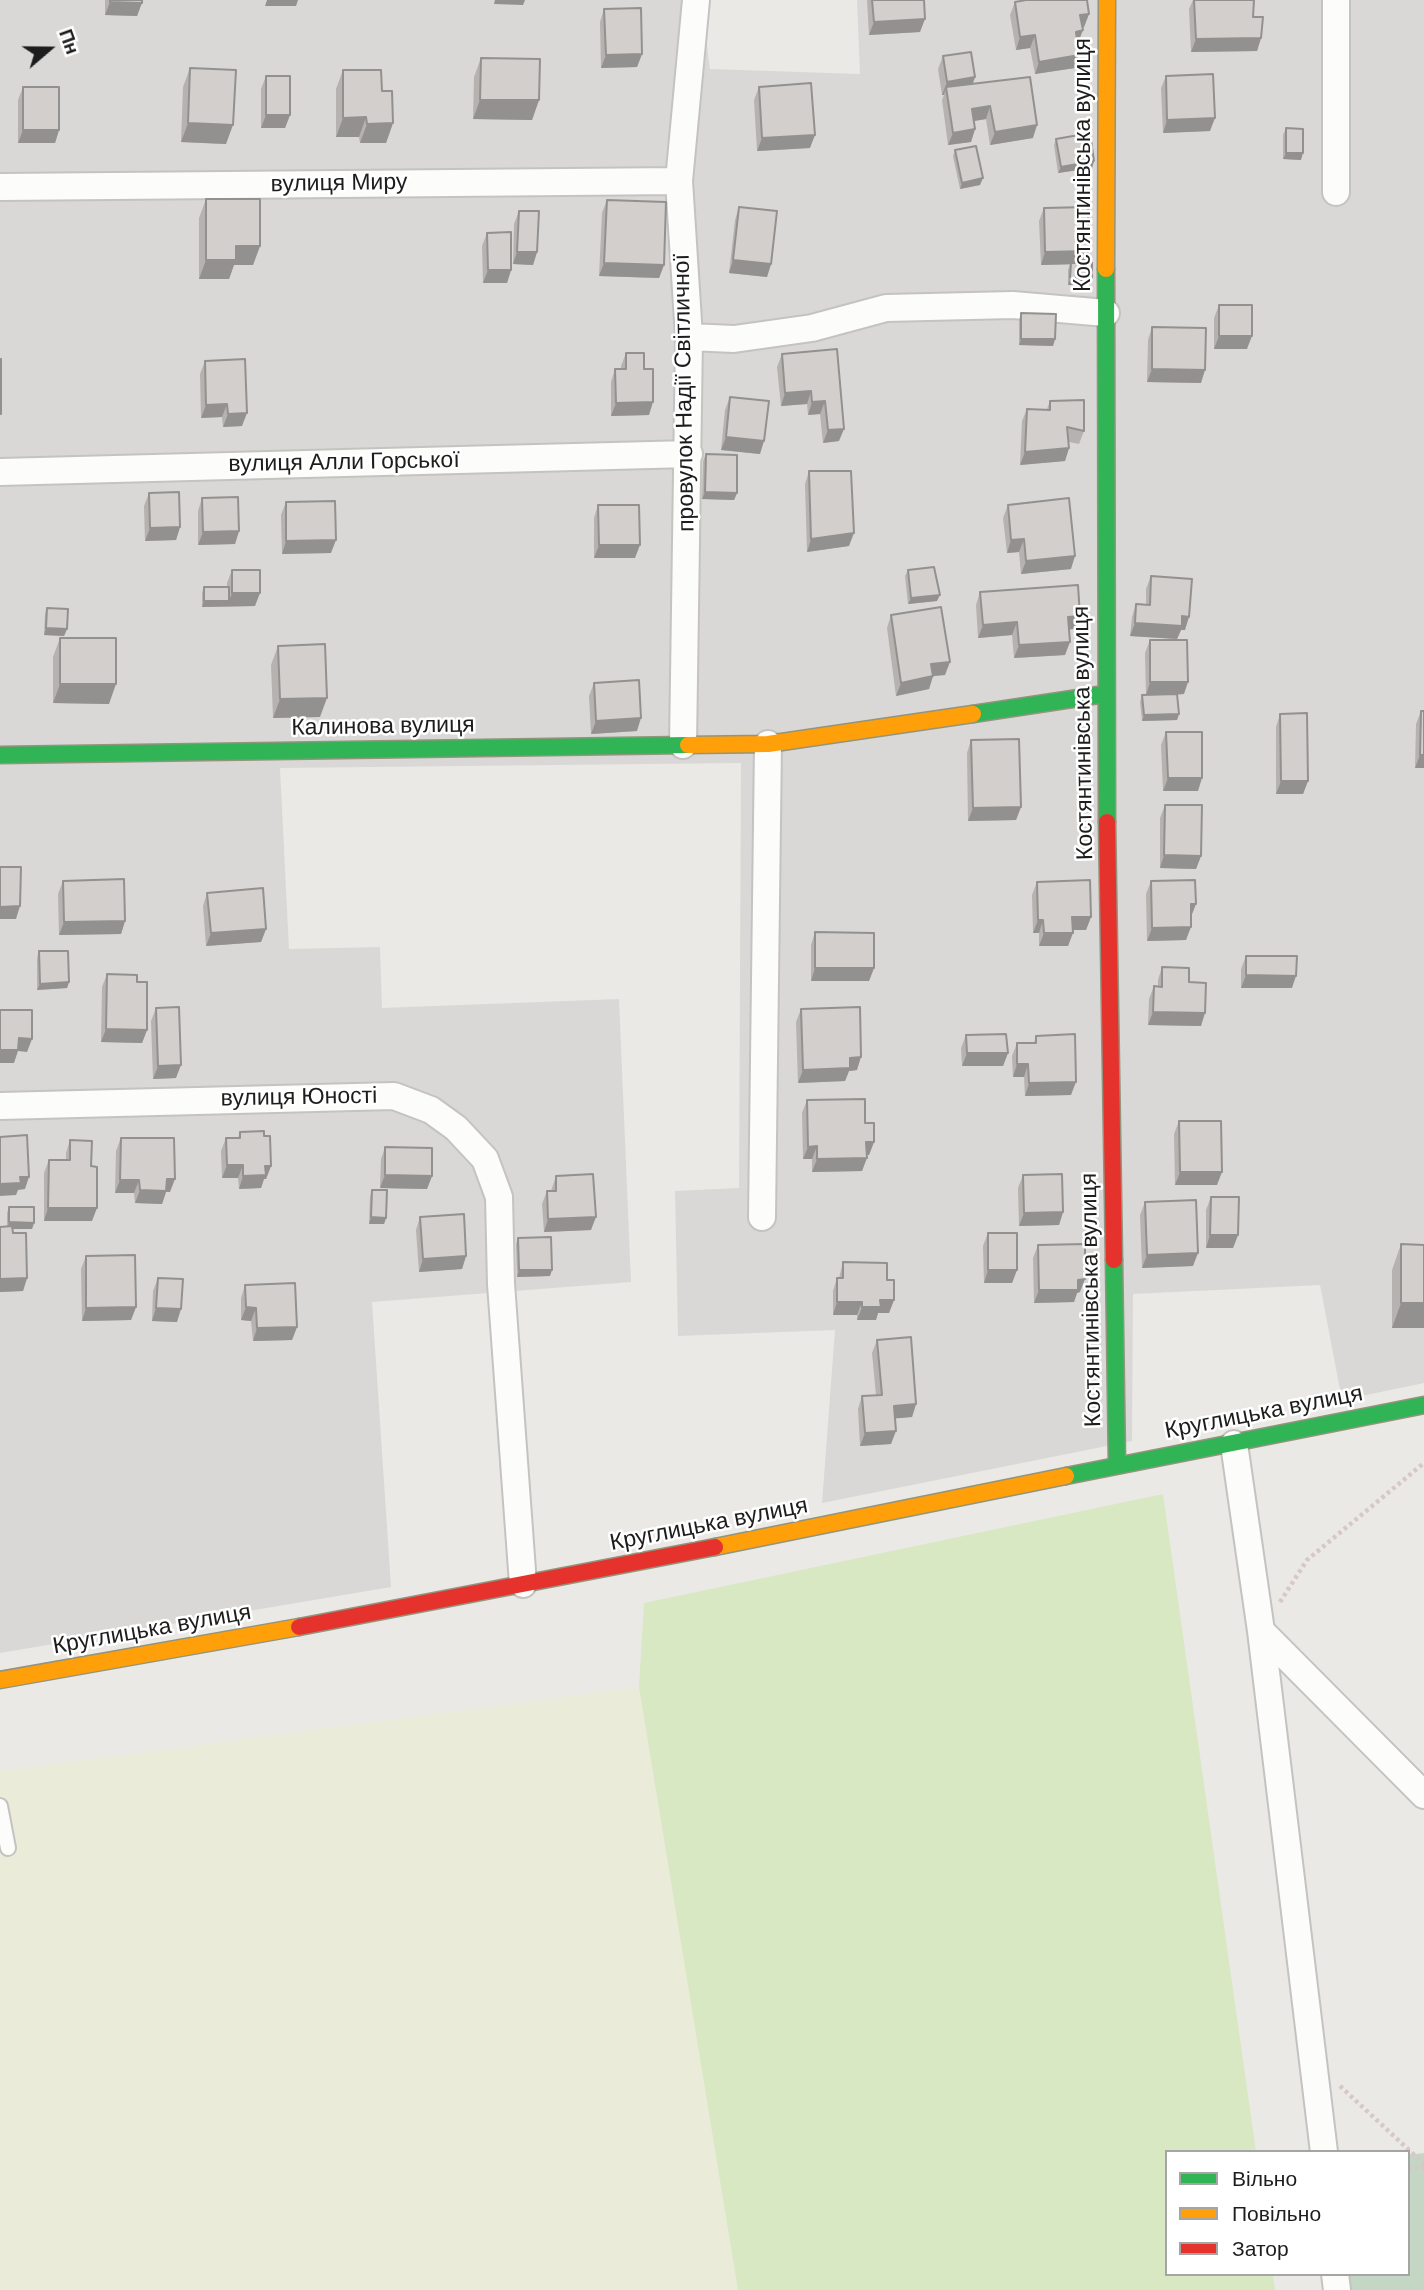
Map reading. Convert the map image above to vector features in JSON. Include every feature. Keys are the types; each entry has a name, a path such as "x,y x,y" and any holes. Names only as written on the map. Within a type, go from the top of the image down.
{"street":[{"name":"провулок Надії Світличної","path":"683,745 689,337 679,181 696,0"},
{"name":"Костянтинівська вулиця","path":"1107,0 1105,694 1117,1465"},
{"path":"1336,0 1336,192"},
{"name":"вулиця Миру","path":"0,187 679,181"},
{"path":"689,337 734,339 812,328 886,308 1013,305 1106,313"},
{"name":"вулиця Алли Горської","path":"0,472 689,454"},
{"name":"Калинова вулиця","path":"0,755 768,744 1105,694"},
{"path":"762,1217 768,744"},
{"name":"вулиця Юності","path":"0,1106 394,1096 431,1110 456,1128 485,1159 499,1197 501,1284 523,1584"},
{"name":"Круглицька вулиця","path":"0,1680 129,1659 860,1519 1424,1405"},
{"path":"1234,1444 1261,1631 1316,2064 1324,2150"},
{"path":"1261,1631 1424,1795"}],"lane":[{"path":"0,1806 8,1848"}],"path":[{"path":"1261,1631 1307,1560 1424,1464"},
{"path":"1316,2064 1408,2150"},
{"path":"1410,2152 1424,2165"}],"shaded area":[{"path":"0,0 701,0 710,69 860,74 857,0 1424,0 1424,1383 1342,1400 1320,1285 1133,1294 1132,1441 822,1503 835,1330 678,1336 675,1191 739,1188 741,763 280,768 289,949 380,947 382,1008 619,999 631,1282 372,1302 391,1587 0,1653"}],"green space":[{"path":"1163,1494 1256,2150 1165,2150 1165,2276 1273,2276 1275,2290 738,2290 639,1687 644,1603"},
{"path":"639,1687 738,2290 0,2290 0,1771"},
{"path":"1424,2153 1424,2290 1351,2290 1348,2276 1410,2276 1410,2155"}],"building":[{"path":"142,0 142,3 110,2"},
{"path":"872,0 924,0 925,19 874,22"},
{"path":"1087,0 1089,14 1080,15 1083,30 1076,32 1079,55 1039,62 1035,35 1020,37 1015,2"},
{"path":"1194,0 1254,0 1253,17 1263,17 1261,38 1196,39"},
{"path":"641,8 642,54 606,55 604,9"},
{"path":"971,52 975,77 947,82 943,56"},
{"path":"481,58 540,59 539,100 480,100"},
{"path":"190,68 236,70 233,125 188,123"},
{"path":"343,70 381,70 382,91 392,91 393,123 367,124 366,117 343,118"},
{"path":"1213,74 1215,118 1167,120 1166,76"},
{"path":"266,76 290,76 290,115 266,115"},
{"path":"1030,77 1037,125 995,132 990,106 972,109 975,129 953,133 946,87"},
{"path":"811,83 815,135 762,138 759,87"},
{"path":"23,87 59,87 59,130 23,130"},
{"path":"1286,128 1303,129 1303,153 1286,153"},
{"path":"1090,133 1094,161 1061,167 1056,139"},
{"path":"976,146 983,178 962,183 955,150"},
{"path":"206,199 260,199 260,246 236,246 236,260 206,260"},
{"path":"607,200 666,202 664,265 604,263"},
{"path":"739,207 777,211 771,264 733,260"},
{"path":"1088,207 1089,251 1045,252 1044,208"},
{"path":"519,211 539,211 537,252 517,252"},
{"path":"511,232 511,270 488,270 487,233"},
{"path":"1071,263 1092,263 1092,278 1070,278"},
{"path":"1219,305 1252,305 1252,336 1219,336"},
{"path":"1021,313 1056,314 1055,339 1021,339"},
{"path":"1152,327 1206,328 1205,370 1152,369"},
{"path":"837,349 844,429 828,430 825,401 812,402 811,391 785,393 782,354"},
{"path":"626,353 644,353 644,369 653,369 653,402 616,403 615,369 626,369"},
{"path":"1,359 1,414 0,414"},
{"path":"245,359 247,413 228,414 227,404 206,405 205,361"},
{"path":"730,397 769,401 764,441 726,437"},
{"path":"1084,400 1084,431 1067,427 1069,448 1025,452 1027,409 1050,410 1050,401"},
{"path":"706,454 737,455 737,493 705,492"},
{"path":"809,471 851,471 854,533 811,539"},
{"path":"179,492 180,527 150,528 149,493"},
{"path":"238,497 239,531 203,532 202,498"},
{"path":"1069,498 1075,556 1026,561 1024,539 1011,540 1008,505"},
{"path":"335,501 336,540 286,541 286,502"},
{"path":"598,505 639,505 640,545 599,545"},
{"path":"934,567 940,595 911,598 908,570"},
{"path":"232,570 260,570 260,593 232,593"},
{"path":"1151,576 1192,579 1189,617 1182,616 1182,626 1135,623 1136,604 1150,605"},
{"path":"1078,585 1080,616 1068,617 1070,642 1019,645 1017,622 983,625 980,592"},
{"path":"204,587 229,587 229,601 204,601"},
{"path":"941,607 950,662 931,664 933,676 901,683 891,615"},
{"path":"47,608 68,609 67,629 46,628"},
{"path":"60,638 116,638 116,684 60,684"},
{"path":"1150,640 1187,640 1188,682 1150,682"},
{"path":"325,644 327,698 280,699 278,646"},
{"path":"639,680 641,718 596,721 594,683"},
{"path":"1177,694 1179,714 1144,715 1142,695"},
{"path":"1421,711 1424,711 1424,755 1420,755"},
{"path":"1307,713 1308,781 1281,781 1280,714"},
{"path":"1166,732 1202,732 1202,778 1168,778"},
{"path":"1019,739 1021,807 973,808 971,740"},
{"path":"1165,805 1202,805 1201,856 1164,855"},
{"path":"0,867 21,867 20,906 0,907"},
{"path":"124,879 125,921 64,922 63,881"},
{"path":"1090,880 1091,917 1072,917 1073,933 1044,933 1043,920 1038,920 1037,882"},
{"path":"1195,880 1196,904 1191,904 1191,927 1152,928 1151,881"},
{"path":"263,888 266,929 211,933 207,893"},
{"path":"815,932 874,933 874,968 815,968"},
{"path":"39,951 68,951 69,982 40,984"},
{"path":"1246,956 1297,956 1296,976 1246,975"},
{"path":"1162,967 1189,968 1189,982 1206,983 1205,1013 1153,1012 1154,986 1162,987"},
{"path":"107,974 137,975 137,982 147,982 147,1030 106,1029"},
{"path":"179,1007 181,1065 158,1066 156,1008"},
{"path":"860,1007 861,1057 850,1058 850,1068 803,1070 801,1009"},
{"path":"0,1010 32,1010 32,1039 19,1038 18,1050 0,1050"},
{"path":"1006,1034 1008,1053 967,1053 966,1035"},
{"path":"1075,1034 1076,1082 1029,1083 1028,1064 1017,1064 1017,1043 1036,1043 1036,1036"},
{"path":"865,1099 865,1123 874,1123 874,1142 866,1142 867,1158 817,1159 817,1146 808,1147 807,1100"},
{"path":"1179,1121 1221,1121 1222,1172 1180,1172"},
{"path":"264,1131 264,1136 270,1136 271,1166 265,1166 266,1175 243,1176 243,1165 227,1165 226,1138 240,1138 240,1132"},
{"path":"27,1135 29,1177 20,1177 21,1183 0,1184 0,1137"},
{"path":"121,1138 174,1138 175,1179 167,1179 166,1191 140,1190 139,1180 120,1180"},
{"path":"70,1140 92,1141 91,1166 97,1167 97,1208 48,1208 49,1160 70,1160"},
{"path":"385,1147 432,1148 432,1176 385,1175"},
{"path":"593,1174 596,1217 548,1219 547,1191 556,1191 556,1176"},
{"path":"1062,1174 1063,1212 1024,1213 1023,1175"},
{"path":"372,1190 387,1190 386,1218 371,1217"},
{"path":"1211,1197 1239,1197 1238,1235 1210,1235"},
{"path":"1196,1200 1198,1253 1147,1255 1145,1202"},
{"path":"9,1207 34,1207 34,1223 9,1222"},
{"path":"464,1214 466,1256 423,1259 420,1217"},
{"path":"12,1226 13,1233 26,1233 27,1278 0,1279 0,1227"},
{"path":"988,1233 1017,1233 1017,1270 988,1270"},
{"path":"551,1237 552,1270 519,1270 518,1238"},
{"path":"1085,1244 1085,1279 1078,1280 1078,1290 1039,1290 1038,1245"},
{"path":"1401,1244 1424,1245 1424,1303 1401,1303"},
{"path":"135,1255 136,1307 86,1308 86,1256"},
{"path":"843,1262 887,1263 887,1280 894,1280 894,1300 880,1300 881,1307 862,1307 862,1302 837,1302 837,1278 843,1278"},
{"path":"158,1278 183,1279 181,1309 156,1308"},
{"path":"295,1283 297,1327 257,1328 256,1308 246,1307 245,1285"},
{"path":"911,1337 916,1404 894,1406 896,1431 865,1433 862,1396 882,1395 877,1340"}],"traffic: fast":[{"path":"1106,269 1107,822"},
{"path":"973,714 1105,694"},
{"path":"0,755 688,745"},
{"path":"1114,1260 1117,1465"},
{"path":"1066,1476 1424,1405"}],"traffic: slow":[{"path":"1106,269 1107,0"},
{"path":"688,745 768,744 973,714"},
{"path":"715,1547 1066,1476"},
{"path":"0,1680 299,1627"}],"traffic: jam":[{"path":"1107,822 1114,1260"},
{"path":"299,1627 715,1547"}]}
